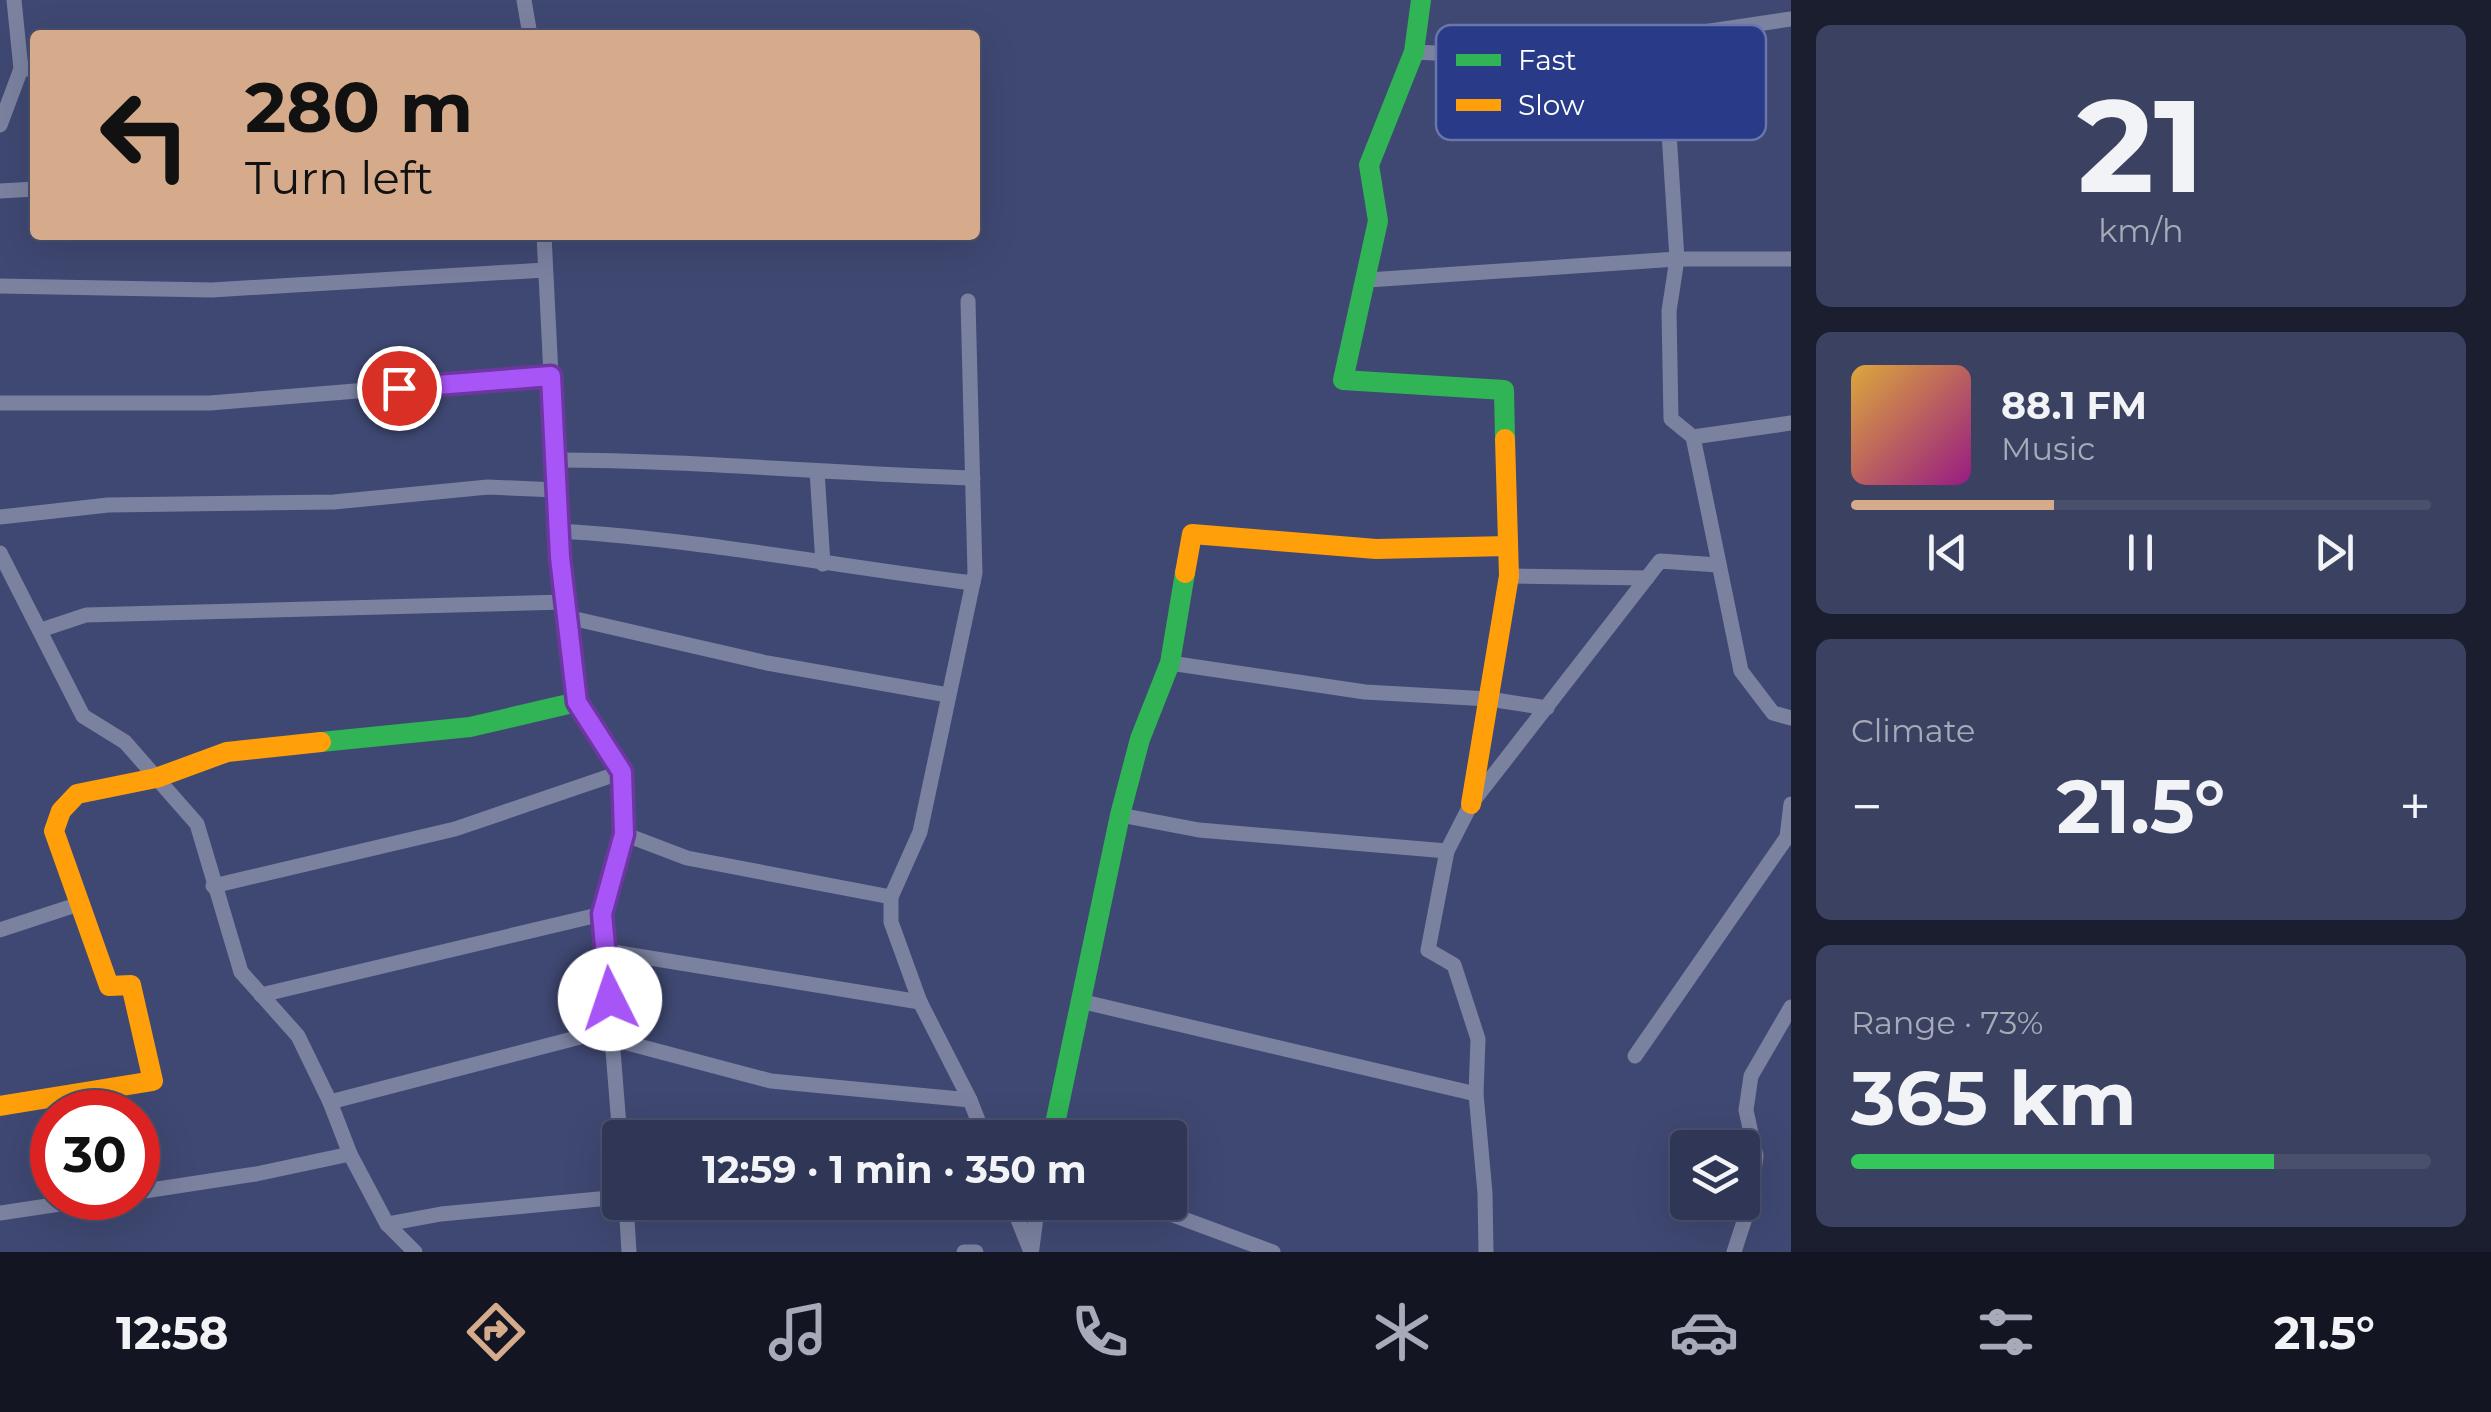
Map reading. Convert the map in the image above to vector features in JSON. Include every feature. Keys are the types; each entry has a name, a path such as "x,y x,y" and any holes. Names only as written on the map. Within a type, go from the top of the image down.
{"street":[{"path":"0,126 28,69 14,0"},
{"path":"524,0 529,30"},
{"path":"1421,0 1414,52 1369,165 1378,222 1343,380 1504,390 1509,576 1471,804"},
{"path":"1750,25 1791,19"},
{"path":"1414,52 1436,53"},
{"path":"1669,140 1677,259 1669,310 1670,419 1692,437 1741,670 1773,714 1791,718"},
{"path":"0,190 30,189"},
{"path":"544,240 559,532 577,702 622,772 624,834 602,914 619,1120"},
{"path":"1368,280 1677,259 1791,259"},
{"path":"0,286 212,290 546,270"},
{"path":"968,301 973,583 920,832 891,897 891,922 920,1002 978,1120"},
{"path":"0,403 210,403 551,376"},
{"path":"1692,437 1791,422"},
{"path":"555,460 652,460 973,478"},
{"path":"817,471 823,564"},
{"path":"0,517 108,505 334,502 488,487 557,490"},
{"path":"559,532 646,536 973,583"},
{"path":"1056,1120 1120,815 1140,739 1170,662 1192,534 1376,549 1507,546"},
{"path":"0,553 83,716 125,742 197,824 241,972 298,1036 350,1154 387,1224 415,1252"},
{"path":"1486,1252 1476,1094 1478,1039 1454,965 1428,950 1448,851 1471,804 1660,561 1718,565"},
{"path":"1509,576 1646,578"},
{"path":"41,630 86,616 566,610 767,663 948,694"},
{"path":"1170,662 1364,692 1489,698 1546,708"},
{"path":"0,1106 153,1080 130,985 109,986 54,831 62,811 77,794 156,778 227,752 470,727 577,702"},
{"path":"213,886 456,829 622,772"},
{"path":"1636,1056 1789,838 1791,804"},
{"path":"1120,815 1199,830 1448,851"},
{"path":"624,834 687,858 891,897"},
{"path":"0,930 79,904"},
{"path":"261,995 602,914"},
{"path":"606,951 920,1002"},
{"path":"1080,1002 1476,1094"},
{"path":"1734,1252 1749,1206 1756,1156 1746,1110 1750,1076 1791,1007"},
{"path":"330,1102 612,1034 771,1081 970,1100"},
{"path":"160,1189 350,1154"},
{"path":"387,1224 441,1214 602,1200"},
{"path":"0,1212 30,1208"},
{"path":"627,1220 628,1252"},
{"path":"1018,1220 1031,1252"},
{"path":"1031,1252 1035,1220"},
{"path":"1187,1220 1273,1252"},
{"path":"964,1252 976,1252"}],"traffic: fast":[{"path":"1421,0 1414,52 1369,165 1378,221 1343,380 1504,390 1505,439"},
{"path":"1056,1120 1120,815 1140,739 1170,663 1185,573"},
{"path":"321,742 470,727 577,702"}],"traffic: slow":[{"path":"1471,804 1509,576 1505,439"},
{"path":"1185,573 1192,534 1376,549 1507,546"},
{"path":"0,1106 153,1081 131,985 109,986 54,831 61,811 77,794 156,778 227,752 321,742"}],"route":[{"path":"399,388 551,376 560,557 577,702 622,772 624,834 602,914 610,999"}]}
